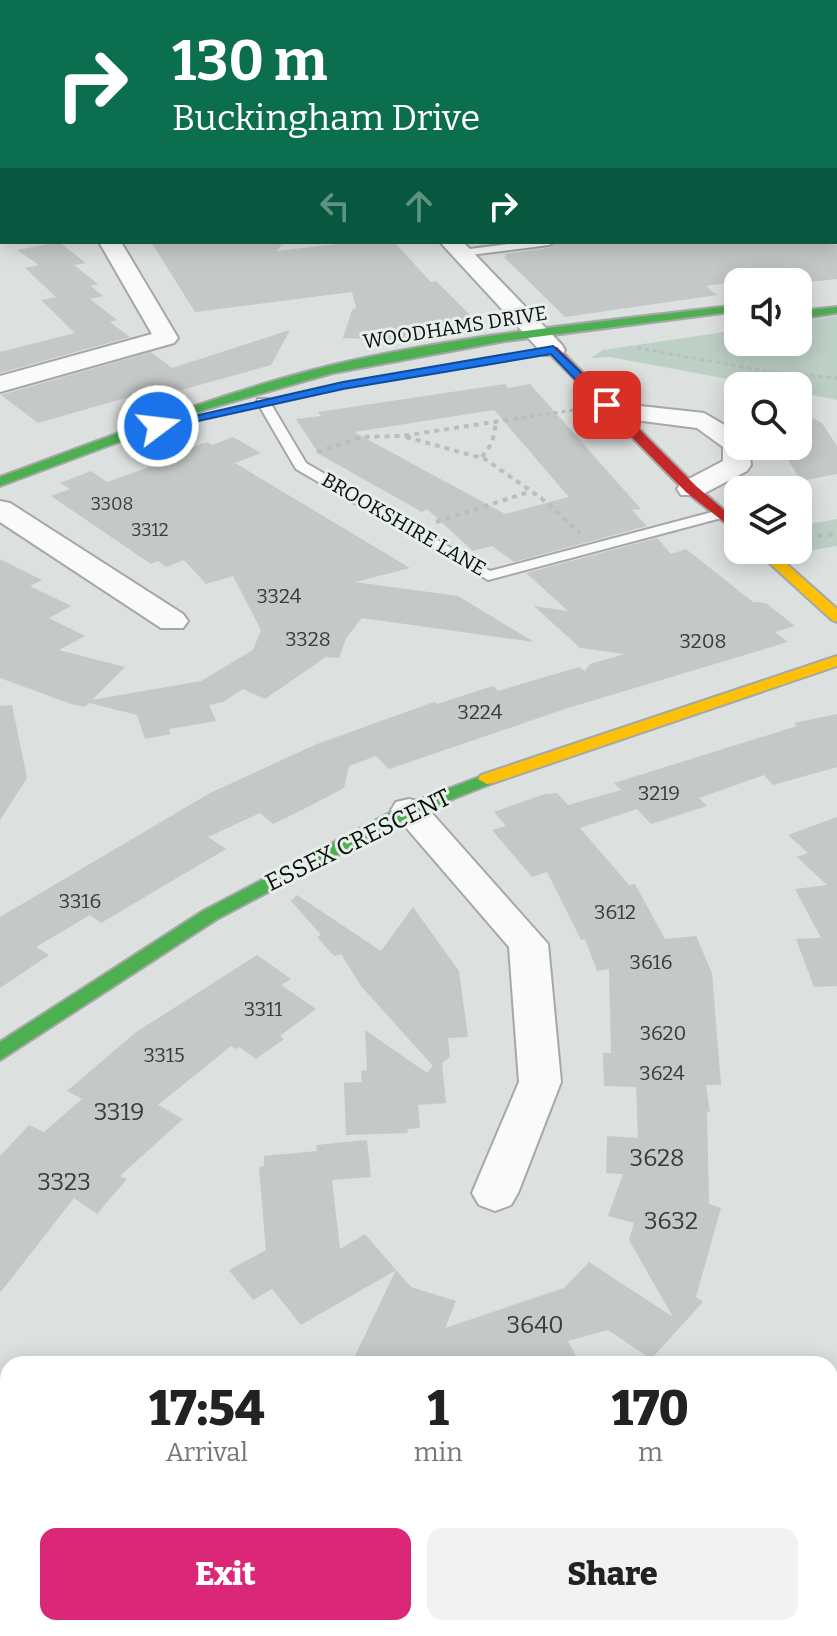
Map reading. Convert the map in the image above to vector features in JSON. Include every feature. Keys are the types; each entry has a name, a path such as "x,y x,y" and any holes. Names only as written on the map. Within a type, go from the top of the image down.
{"street":[{"path":"0,384 166,338 111,244"},
{"path":"456,248 610,408 724,517"},
{"path":"812,297 837,294"},
{"name":"WOODHAMS DRIVE","path":"0,482 274,384 344,367 547,342 724,310"},
{"path":"812,313 837,310"},
{"name":"WOODHAMS DRIVE","path":"523,355 547,342 607,341 724,325"},
{"name":"WOODHAMS DRIVE","path":"186,418 358,383"},
{"path":"610,408 704,421 736,444 737,465 691,489"},
{"path":"0,509 172,621"},
{"path":"778,564 837,617"},
{"name":"ESSEX CRESCENT","path":"0,1052 210,915 409,810 508,771 837,661"},
{"path":"409,810 528,944 540,1082 495,1193"}],"lane":[{"path":"456,248 518,244"},
{"name":"BROOKSHIRE LANE","path":"263,402 301,466 488,576 720,514"}],"path":[{"path":"607,341 771,372 837,378"},
{"path":"298,460 362,437 402,436 610,408"},
{"path":"482,457 492,443 496,423"},
{"path":"402,436 482,457 530,491 596,547"},
{"path":"413,532 530,491"},
{"path":"812,537 837,534"}],"green space":[{"path":"837,316 837,400 812,395 812,372 724,372 724,378 610,357 591,358 603,350 724,332 724,356 812,356 812,320"},
{"path":"837,519 837,546 812,550 812,523"}],"building":[{"path":"62,244 86,263 74,265 98,284 91,286 103,296 90,299 117,320 110,322 130,337 0,373 0,352 75,333 41,300 56,297 25,268 39,265 17,250"},
{"path":"152,244 282,244 277,251 338,244 396,244 431,282 436,281 482,327 406,341 343,338 352,310 356,308 352,292 195,312"},
{"path":"554,244 831,244 837,245 837,279 812,282 812,268 724,268 724,283 706,286 717,295 565,317 504,254 549,248"},
{"path":"290,330 271,365 160,396 153,390 38,423 1,395 151,352 172,368"},
{"path":"505,384 508,388 530,384 641,509 632,510 647,526 514,562 492,546 473,551 427,509 422,512 319,454 296,419 321,416 318,412","holes":["494,410 569,497 505,514 354,432"]},
{"path":"812,418 822,423 837,446 837,474 812,479 812,476 798,476 788,460 812,460"},
{"path":"233,437 261,453 235,463 410,568 355,582 458,596 534,642 362,618 346,638 339,658 326,657 265,699 243,689 223,702 209,705 216,721 169,729 171,734 145,739 137,715 89,703 85,707 71,704 0,678 0,559 42,580 30,586 71,606 49,618 85,636 59,650 125,667 92,700 201,681 253,650 261,630 233,576 206,584 184,560 166,567 158,561 151,564 51,496 70,489 60,483 91,471 107,482 175,458 170,455"},
{"path":"657,538 671,554 686,549 753,602 766,603 795,626 775,632 788,642 568,708 389,769 376,756 349,766 344,788 273,824 260,813 208,837 226,849 101,923 90,915 36,947 49,955 0,988 0,917 210,793 317,744 434,702 437,704 493,686 498,691 579,667 585,671 590,664 625,654 580,648 534,606 568,611 526,573"},
{"path":"12,705 27,778 0,820 0,706"},
{"path":"837,714 837,767 773,785 764,775 699,798 707,806 651,824 637,809 580,828 629,885 635,884 665,939 696,936 712,973 721,1085 706,1085 710,1112 707,1111 709,1204 721,1208 696,1297 703,1302 654,1356 647,1356 608,1330 568,1341 576,1356 355,1356 396,1270 411,1287 456,1301 445,1328 564,1288 589,1262 673,1317 629,1240 634,1223 608,1216 623,1174 606,1173 607,1136 638,1138 636,1087 604,1086 603,1053 611,1053 609,969 597,971 585,939 581,940 547,872 532,877 492,830 506,826 494,812 545,794 557,793 568,805 621,790 614,783 797,726 794,723"},
{"path":"837,817 837,986 814,987 796,939 821,938 795,889 827,885 797,857 808,853 788,835"},
{"path":"297,895 381,951 413,907 459,971 468,1037 448,1038 450,1057 442,1063 446,1103 418,1105 420,1128 407,1129 408,1133 346,1135 344,1083 362,1082 361,1071 367,1070 365,1030 427,1073 433,1066 361,986 341,954 334,956 317,937 321,935 291,901"},
{"path":"257,955 291,979 281,985 316,1009 280,1036 284,1039 256,1059 239,1047 235,1049 231,1046 158,1105 183,1119 120,1176 127,1179 97,1214 74,1198 0,1293 0,1156 29,1125 44,1132 82,1099 67,1091 135,1033"},
{"path":"367,1140 371,1177 332,1180 340,1249 365,1234 396,1270 301,1325 272,1289 253,1300 229,1270 266,1250 259,1167 264,1166 264,1156 317,1151 316,1145"}],"traffic: fast":[{"path":"0,482 206,406 332,369 505,338 724,310"},
{"path":"812,313 837,310"},
{"path":"0,1052 210,915 409,810 487,779"}],"traffic: slow":[{"path":"778,564 837,617"},
{"path":"487,779 837,661"}],"traffic: jam":[{"path":"553,350 691,489 724,517"}],"route":[{"path":"158,426 343,386 553,350 607,405"}]}
